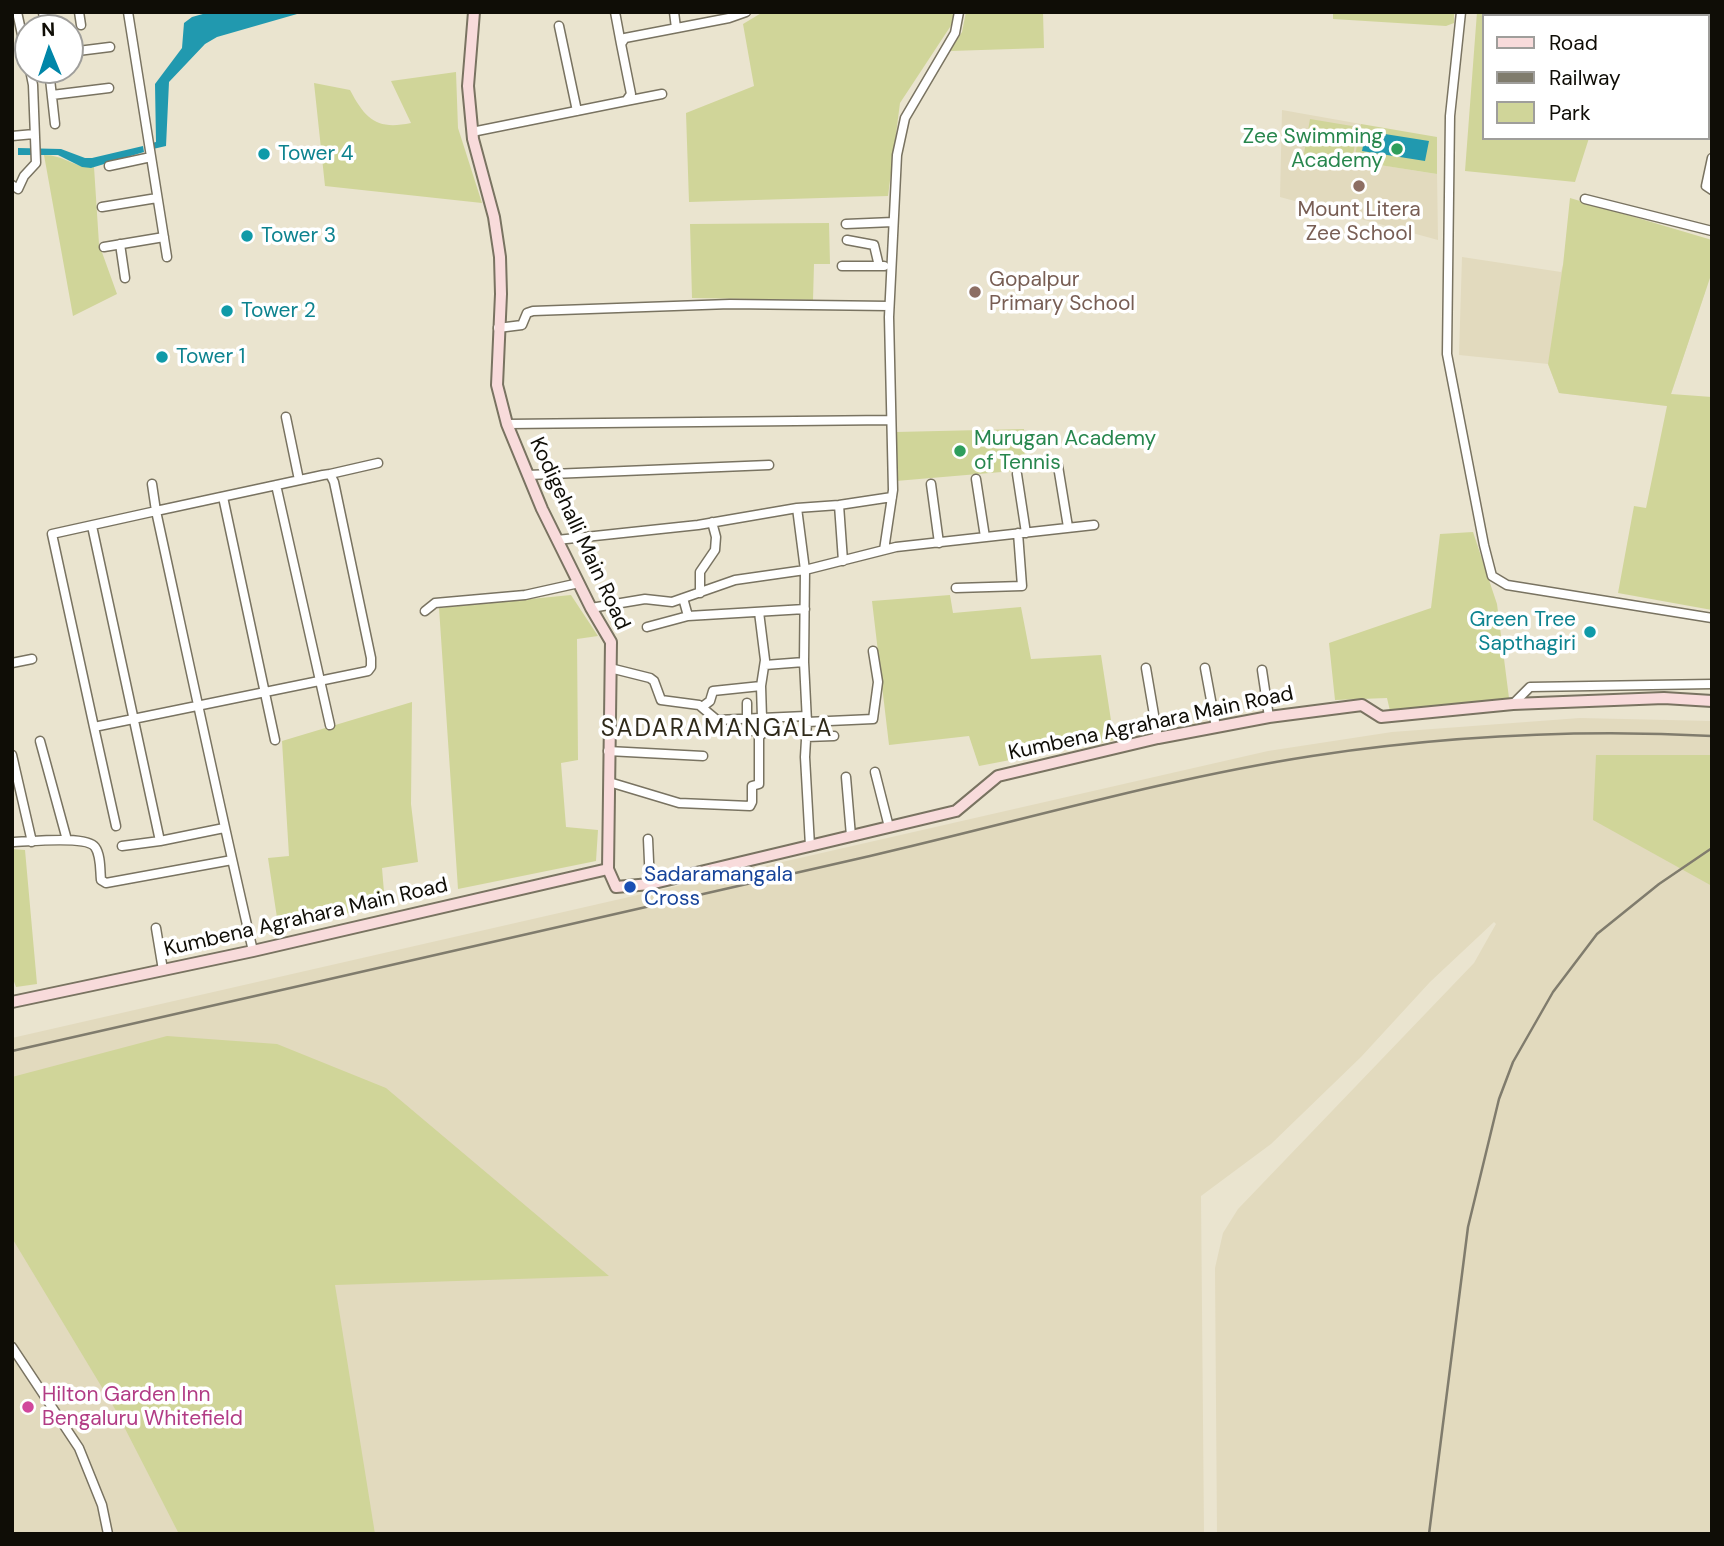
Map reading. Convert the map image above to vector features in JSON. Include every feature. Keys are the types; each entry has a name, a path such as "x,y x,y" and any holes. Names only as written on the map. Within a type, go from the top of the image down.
{"street":[{"path":"128,12 167,257"},
{"name":"Kodigehalli Main Road","path":"474,12 468,86 472,132 494,217 500,257 497,384 507,424 528,475 557,540 611,642 608,869"},
{"path":"615,12 631,94 626,101"},
{"path":"674,12 676,28"},
{"path":"621,44 630,36 746,12"},
{"path":"884,551 892,497 889,306 897,155 905,118 955,33 959,12"},
{"path":"1461,12 1450,116 1447,354 1492,576 1507,584 1712,618"},
{"path":"559,26 577,110"},
{"path":"84,50 110,47"},
{"path":"12,186 18,189 24,176 36,163 33,84"},
{"path":"51,84 55,124"},
{"path":"52,95 108,88"},
{"path":"472,132 662,94"},
{"path":"12,136 35,138"},
{"path":"109,166 151,157"},
{"path":"1712,158 1706,186 1712,190"},
{"path":"102,207 157,198"},
{"path":"1586,199 1712,231"},
{"path":"846,224 893,222"},
{"path":"104,247 164,237"},
{"path":"847,240 874,245 880,266"},
{"path":"120,244 125,278"},
{"path":"842,266 890,266"},
{"path":"499,328 522,325 527,313 533,311 730,304 889,306"},
{"path":"286,417 299,480"},
{"path":"507,424 891,420"},
{"path":"116,826 52,534 378,463"},
{"path":"528,475 769,465"},
{"path":"1058,466 1068,527"},
{"path":"94,727 368,671 372,667 330,474"},
{"path":"956,588 1022,586 1022,533 1017,474"},
{"path":"976,479 985,537"},
{"path":"152,484 224,828 253,951"},
{"path":"931,484 939,543"},
{"path":"276,485 330,725"},
{"path":"223,497 275,740"},
{"path":"557,540 892,497"},
{"path":"839,505 843,561"},
{"path":"797,508 805,570 804,662 810,846"},
{"path":"700,593 700,572 715,550 716,537 712,522"},
{"path":"591,608 645,599 671,602 735,580 805,570 884,551 1094,525"},
{"path":"92,526 160,841"},
{"path":"425,611 435,603 533,594 579,583"},
{"path":"683,598 688,616"},
{"path":"647,627 688,616 805,608"},
{"path":"608,782 679,803 750,806 752,786 759,785 759,737 765,731 761,686 765,665 759,612"},
{"path":"610,668 650,678 654,681 661,700 696,704 717,720 873,719 878,682 873,651"},
{"path":"12,663 32,659"},
{"path":"765,665 804,662"},
{"path":"1205,667 1216,727"},
{"path":"1146,668 1158,738"},
{"path":"1262,670 1269,717"},
{"path":"1513,704 1530,687 1712,684"},
{"path":"702,707 710,701 713,691 761,686"},
{"name":"Kumbena Agrahara Main Road","path":"12,1002 253,951 608,869 616,887 650,884 956,811 998,776 1158,738 1269,717 1362,705 1381,717 1513,704 1664,698 1712,701"},
{"path":"747,703 751,731"},
{"path":"806,737 834,736"},
{"path":"40,741 67,840"},
{"path":"608,751 703,756"},
{"path":"12,755 32,842"},
{"path":"875,772 888,827"},
{"path":"846,777 851,836"},
{"path":"122,846 224,828"},
{"path":"648,839 650,884"},
{"path":"12,842 67,840 92,844 97,849 101,880 106,883 232,860"},
{"path":"156,928 163,970"},
{"path":"12,1347 79,1448 102,1505 108,1534"}],"shaded area":[{"name":"Mount Litera Zee School","path":"1282,110 1361,124 1355,161 1437,174 1438,240 1280,197"},
{"path":"1462,257 1561,272 1563,265 1705,292 1667,406 1559,393 1548,364 1459,355"},
{"path":"1580,718 1712,721 1712,1534 1217,1534 1215,1268 1223,1233 1238,1209 1474,963 1496,924 1494,922 1430,982 1361,1057 1271,1144 1201,1196 1204,1534 12,1534 12,1038 1268,751 1392,732"}],"green space":[{"path":"763,12 954,12 952,24 900,103 888,196 689,202 686,113 754,86 743,24"},
{"path":"966,12 1043,12 1044,48 950,51 962,32"},
{"path":"1333,12 1454,12 1454,23 1446,26 1333,19"},
{"path":"1477,12 1712,12 1712,90 1710,14 1482,14 1482,140 1588,140 1575,182 1465,171"},
{"path":"456,72 458,128 482,203 325,186 314,83 350,90 362,109 374,120 381,124 399,125 411,123 391,81"},
{"path":"1310,119 1358,127 1351,167 1303,159"},
{"name":"Zee Swimming Academy","path":"1361,124 1437,137 1437,174 1354,161"},
{"path":"44,155 94,167 99,244 117,294 73,316"},
{"path":"1570,198 1712,240 1712,272 1671,394 1712,397 1712,610 1618,593 1634,506 1646,508 1667,406 1559,393 1548,364"},
{"path":"829,223 830,264 814,264 813,300 692,298 690,224"},
{"name":"Murugan Academy of Tennis","path":"1024,429 1025,470 896,481 896,432"},
{"path":"1473,532 1497,604 1509,698 1390,711 1387,698 1335,700 1329,643 1431,608 1440,534"},
{"path":"571,595 598,636 577,639 578,760 561,763 566,827 598,830 596,861 458,889 439,608"},
{"path":"950,595 953,613 1021,607 1031,659 1101,655 1114,740 979,766 969,736 889,745 872,601"},
{"path":"412,702 411,804 418,862 382,868 385,904 279,931 268,858 289,856 282,741"},
{"path":"1596,755 1712,755 1712,886 1593,820"},
{"path":"12,849 25,850 37,984 16,987 12,976"},
{"path":"167,1036 277,1044 386,1088 609,1276 335,1285 375,1534 179,1534 115,1409 12,1238 12,1077"}],"water":[{"path":"210,12 304,12 217,37 205,44 169,82 166,146 153,149 152,143 156,142 155,84 182,48 184,23 192,17"},
{"path":"1366,131 1429,141 1425,161 1362,151"},
{"path":"143,146 144,152 91,168 82,167 58,155 18,155 18,148 61,149 92,158"}],"railway":[{"path":"12,1051 870,856 1145,789 1256,766 1362,749 1462,739 1612,733 1712,736"},
{"path":"1429,1534 1468,1227 1499,1099 1513,1062 1553,992 1597,934 1659,884 1712,848"}],"place":[{"name":"Zee Swimming Academy","path":"1397,149"},
{"name":"Tower 4","path":"264,154"},
{"name":"Mount Litera Zee School","path":"1359,186"},
{"name":"Tower 3","path":"247,236"},
{"name":"Gopalpur Primary School","path":"975,292"},
{"name":"Tower 2","path":"227,311"},
{"name":"Tower 1","path":"162,357"},
{"name":"Murugan Academy of Tennis","path":"960,451"},
{"name":"Green Tree Sapthagiri","path":"1590,632"},
{"name":"Sadaramangala Cross","path":"630,887"},
{"name":"Hilton Garden Inn Bengaluru Whitefield","path":"28,1407"}],"district":[{"name":"SADARAMANGALA","path":"717,730"}]}
